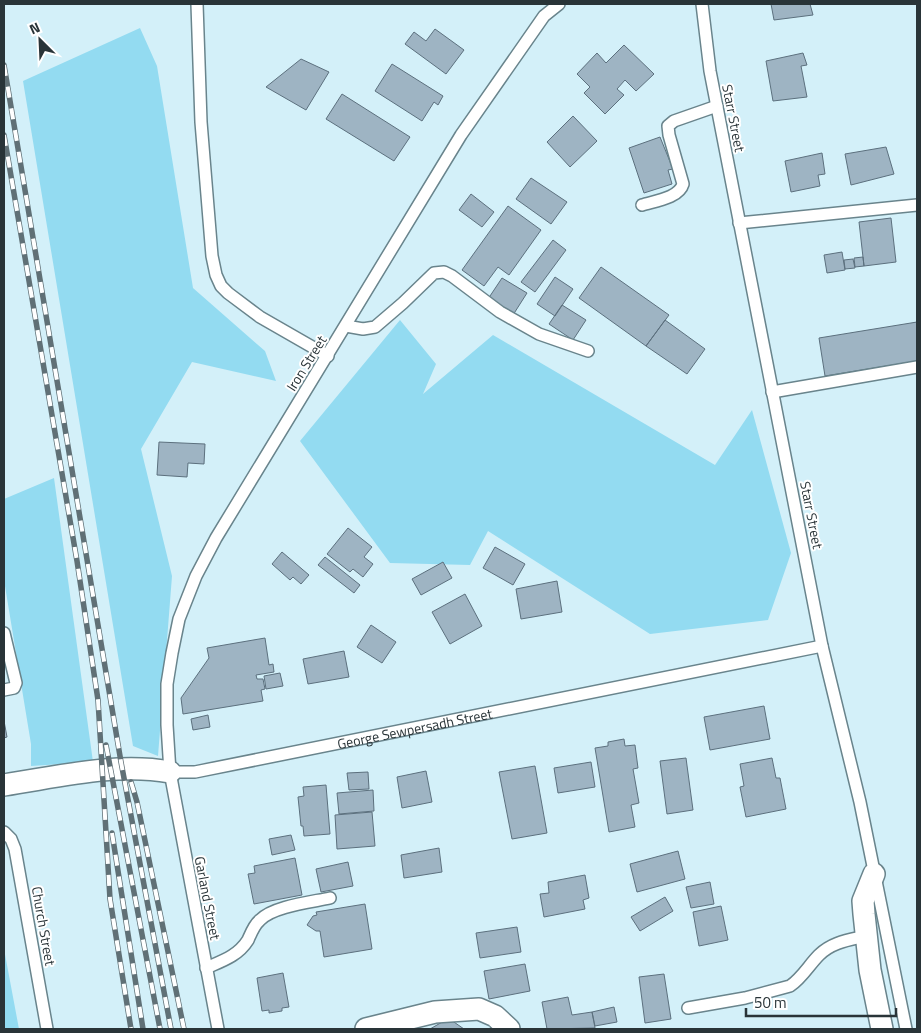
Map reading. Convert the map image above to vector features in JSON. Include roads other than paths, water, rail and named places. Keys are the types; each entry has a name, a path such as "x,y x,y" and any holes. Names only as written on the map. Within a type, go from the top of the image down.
{"street":[{"name":"George Sewpersadh Street","path":"4,785 119,768 149,768 170,772"},
{"path":"874,874 863,901 870,970 882,1029"},
{"path":"366,1029 435,1012 479,1009 495,1016 509,1029"}],"lane":[{"path":"197,4 201,122 212,256 216,275 221,286 228,293 260,316 328,356"},
{"name":"Iron Street","path":"170,772 167,684 179,619 196,576 216,538 461,135 544,16 559,4"},
{"name":"Starr Street","path":"700,5 710,70 822,646 860,802 906,1029"},
{"path":"642,205 674,195 681,189 683,184 668,135 668,126 674,121 717,106"},
{"path":"739,222 899,208 917,204"},
{"path":"346,326 362,329 379,324 431,275 444,272 500,312 539,334 588,351"},
{"path":"772,392 917,367"},
{"path":"4,633 16,683 14,688 4,690"},
{"name":"George Sewpersadh Street","path":"170,772 195,772 822,646"},
{"name":"Garland Street","path":"170,772 218,1029"},
{"name":"Church Street","path":"4,832 11,839 15,849 47,1029"},
{"path":"206,968 238,952 247,942 260,919 269,914 330,898"},
{"path":"688,1008 745,998 790,986 796,982 818,955 827,948 866,936"}],"railway":[{"path":"4,65 121,762 171,1029"},
{"path":"4,135 77,561 98,700 110,899 131,1029"},
{"path":"106,745 160,1029"},
{"path":"131,782 137,802 184,1029"},
{"path":"112,833 143,1029"}]}
